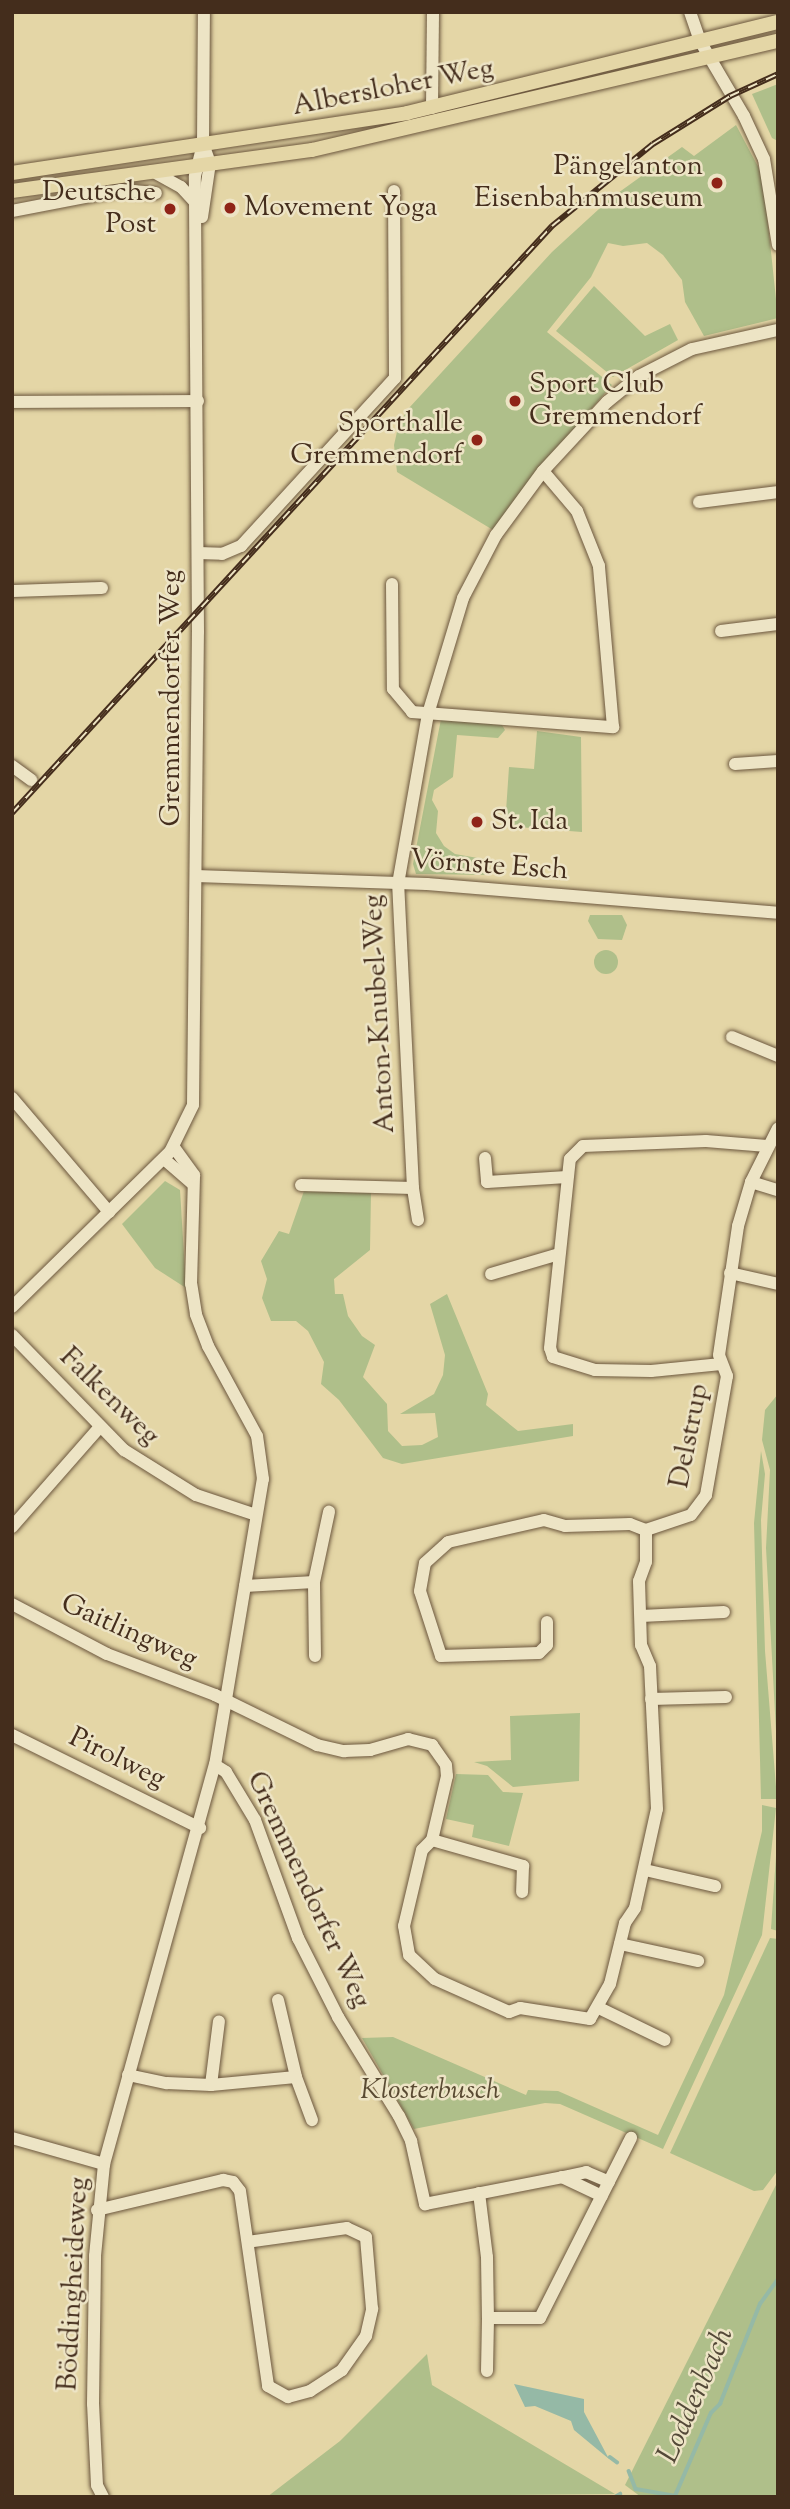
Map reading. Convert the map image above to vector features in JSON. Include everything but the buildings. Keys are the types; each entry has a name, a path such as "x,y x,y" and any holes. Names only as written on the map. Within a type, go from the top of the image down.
{"main road":[{"name":"Albersloher Weg","path":"12,173 432,107 778,22"},
{"name":"Albersloher Weg","path":"12,191 415,130 778,41"}],"street":[{"path":"203,144 204,12"},
{"path":"432,107 433,12"},
{"path":"690,12 708,57 764,159 778,245"},
{"name":"Gremmendorfer Weg","path":"12,1307 164,1159 174,1147 189,1118 195,1090 198,245 203,144"},
{"name":"Gremmendorfer Weg","path":"198,245 195,202 203,164"},
{"path":"149,169 181,187 195,202"},
{"path":"121,190 127,172"},
{"path":"12,211 121,190 156,192"},
{"path":"198,553 222,554 241,546 395,378 394,191"},
{"name":"Anton-Knubel-Weg","path":"418,1220 413,1188 398,884 428,714 463,598 496,535 543,471 587,421 639,376 692,349 778,330"},
{"path":"12,402 198,401"},
{"path":"392,584 393,689 412,712 613,727 599,566 577,511 543,471"},
{"path":"699,502 778,492"},
{"path":"12,591 102,587"},
{"path":"721,631 778,624"},
{"path":"735,764 778,761"},
{"path":"12,766 31,780"},
{"name":"Vörnste Esch","path":"196,876 398,884 778,913"},
{"path":"732,1037 778,1056"},
{"path":"12,1098 109,1212"},
{"name":"Delstrup","path":"646,1531 701,1507 727,1376 721,1364 730,1273 751,1182 778,1128"},
{"path":"721,1364 595,1370 553,1357 550,1348 567,1177 574,1150 583,1146 706,1141 767,1146"},
{"name":"Gremmendorfer Weg","path":"174,1147 191,1169 191,1284 197,1314 263,1457 228,1702 215,1765 226,1772 255,1821 298,1938 338,2017 399,2116 411,2141 425,2204 480,2193"},
{"path":"485,1158 487,1182 567,1177"},
{"path":"164,1159 192,1182"},
{"path":"751,1182 778,1190"},
{"path":"300,1185 413,1188"},
{"path":"491,1274 559,1254"},
{"path":"730,1273 778,1284"},
{"name":"Falkenweg","path":"12,1335 100,1428 169,1482 256,1516"},
{"path":"12,1527 100,1428"},
{"path":"315,1656 314,1582 329,1512"},
{"path":"522,1892 523,1866 432,1840 422,1850 404,1926 410,1955 421,1970 509,2012 520,2008 582,2022 590,2020 599,2008 645,1870 657,1809 650,1666 641,1645 639,1581 646,1562 646,1531 630,1524 565,1526 544,1520 448,1542 425,1563 420,1591 441,1656 539,1653 547,1645 547,1622"},
{"path":"244,1586 314,1582"},
{"name":"Gaitlingweg","path":"12,1604 107,1654 228,1702 317,1745 344,1751 370,1750 408,1739 432,1745 446,1765 447,1776 432,1840"},
{"path":"641,1616 724,1612"},
{"path":"651,1699 726,1697"},
{"name":"Pirolweg","path":"12,1735 200,1828"},
{"name":"Böddingheideweg","path":"103,2497 97,2485 93,2404 97,2210 104,2164 200,1828 215,1765"},
{"path":"645,1870 715,1886"},
{"path":"620,1944 698,1961"},
{"path":"278,2000 296,2077 312,2120"},
{"path":"599,2008 665,2040"},
{"path":"211,2085 219,2021"},
{"path":"128,2075 167,2083 211,2085 296,2077"},
{"path":"12,2138 104,2164"},
{"path":"488,2318 540,2318 631,2138"},
{"path":"487,2371 488,2318 480,2193 586,2172 609,2182"},
{"path":"562,2177 602,2196"},
{"path":"97,2210 223,2180 240,2190 265,2378 281,2396 299,2396 342,2370 366,2336 372,2309 368,2244 361,2233 347,2228 248,2242"}],"green space":[{"path":"778,84 778,141 772,138 752,94"},
{"path":"736,125 763,176 778,318 704,336 685,302 682,280 663,255 647,243 623,246 608,243 591,277 547,332 612,385 540,468 493,530 397,472 394,445 399,423 409,408 552,252 611,198 682,147 694,156"},
{"path":"594,286 645,336 670,324 678,340 613,377 556,331"},
{"path":"441,719 502,725 505,730 498,738 457,735 453,777 434,790 432,800 438,811 436,833 444,846 455,854 489,860 491,875 416,874 413,864"},
{"path":"537,731 581,737 582,832 505,826 509,767 534,769"},
{"path":"590,915 622,915 627,925 622,940 598,939 588,921"},
{"path":"606,950 617,957 618,962 611,973 606,974 595,967 594,962 601,951"},
{"path":"165,1181 180,1190 186,1288 155,1268 122,1224"},
{"path":"304,1191 371,1193 370,1250 334,1279 335,1294 343,1294 348,1316 362,1336 375,1345 363,1377 387,1404 388,1431 402,1446 422,1445 438,1437 435,1413 400,1414 434,1394 443,1375 445,1355 430,1304 447,1294 488,1394 486,1405 518,1431 573,1424 573,1436 402,1464 383,1458 339,1400 321,1384 324,1362 308,1331 296,1321 271,1321 262,1298 267,1279 261,1261 279,1231 289,1234"},
{"path":"778,1394 778,1768 766,1548 770,1470 762,1440 765,1410"},
{"path":"761,1451 765,1474 761,1520 765,1651 777,1799 761,1799 754,1523"},
{"path":"580,1713 579,1781 513,1787 487,1766 474,1762 511,1760 510,1716"},
{"path":"456,1774 488,1775 503,1792 523,1793 509,1846 472,1837 474,1825 446,1819"},
{"name":"Klosterbusch","path":"762,1805 776,1808 762,1935 663,2149 560,2104 545,2103 414,2129 362,2038 393,2037 526,2095 528,2090 558,2091 658,2135 724,1995 762,1831"},
{"path":"778,1827 778,1931 771,1929"},
{"path":"770,1938 778,1939 778,2170 763,2190 754,2191 670,2153"},
{"path":"778,2181 778,2497 641,2497 625,2485"},
{"path":"427,2354 432,2385 615,2494 267,2497 340,2441"}],"shaded area":[{"path":"514,2384 584,2399 584,2412 609,2459 574,2430 571,2421 535,2406 525,2407"}],"waterway":[{"name":"Loddenbach","path":"629,2471 636,2489 675,2496 711,2413 720,2404 760,2304 778,2279"},
{"path":"610,2457 617,2462"},
{"name":"Loddenbach","path":"615,2497 620,2494"}],"railway":[{"path":"12,813 552,226 653,144 730,96 778,74"}],"place":[{"name":"Pängelanton Eisenbahnmuseum","path":"717,183"},
{"name":"Movement Yoga","path":"230,208"},
{"name":"Deutsche Post","path":"170,209"},
{"name":"Sport Club Gremmendorf","path":"515,401"},
{"name":"Sporthalle Gremmendorf","path":"477,440"},
{"name":"St. Ida","path":"477,822"}]}
